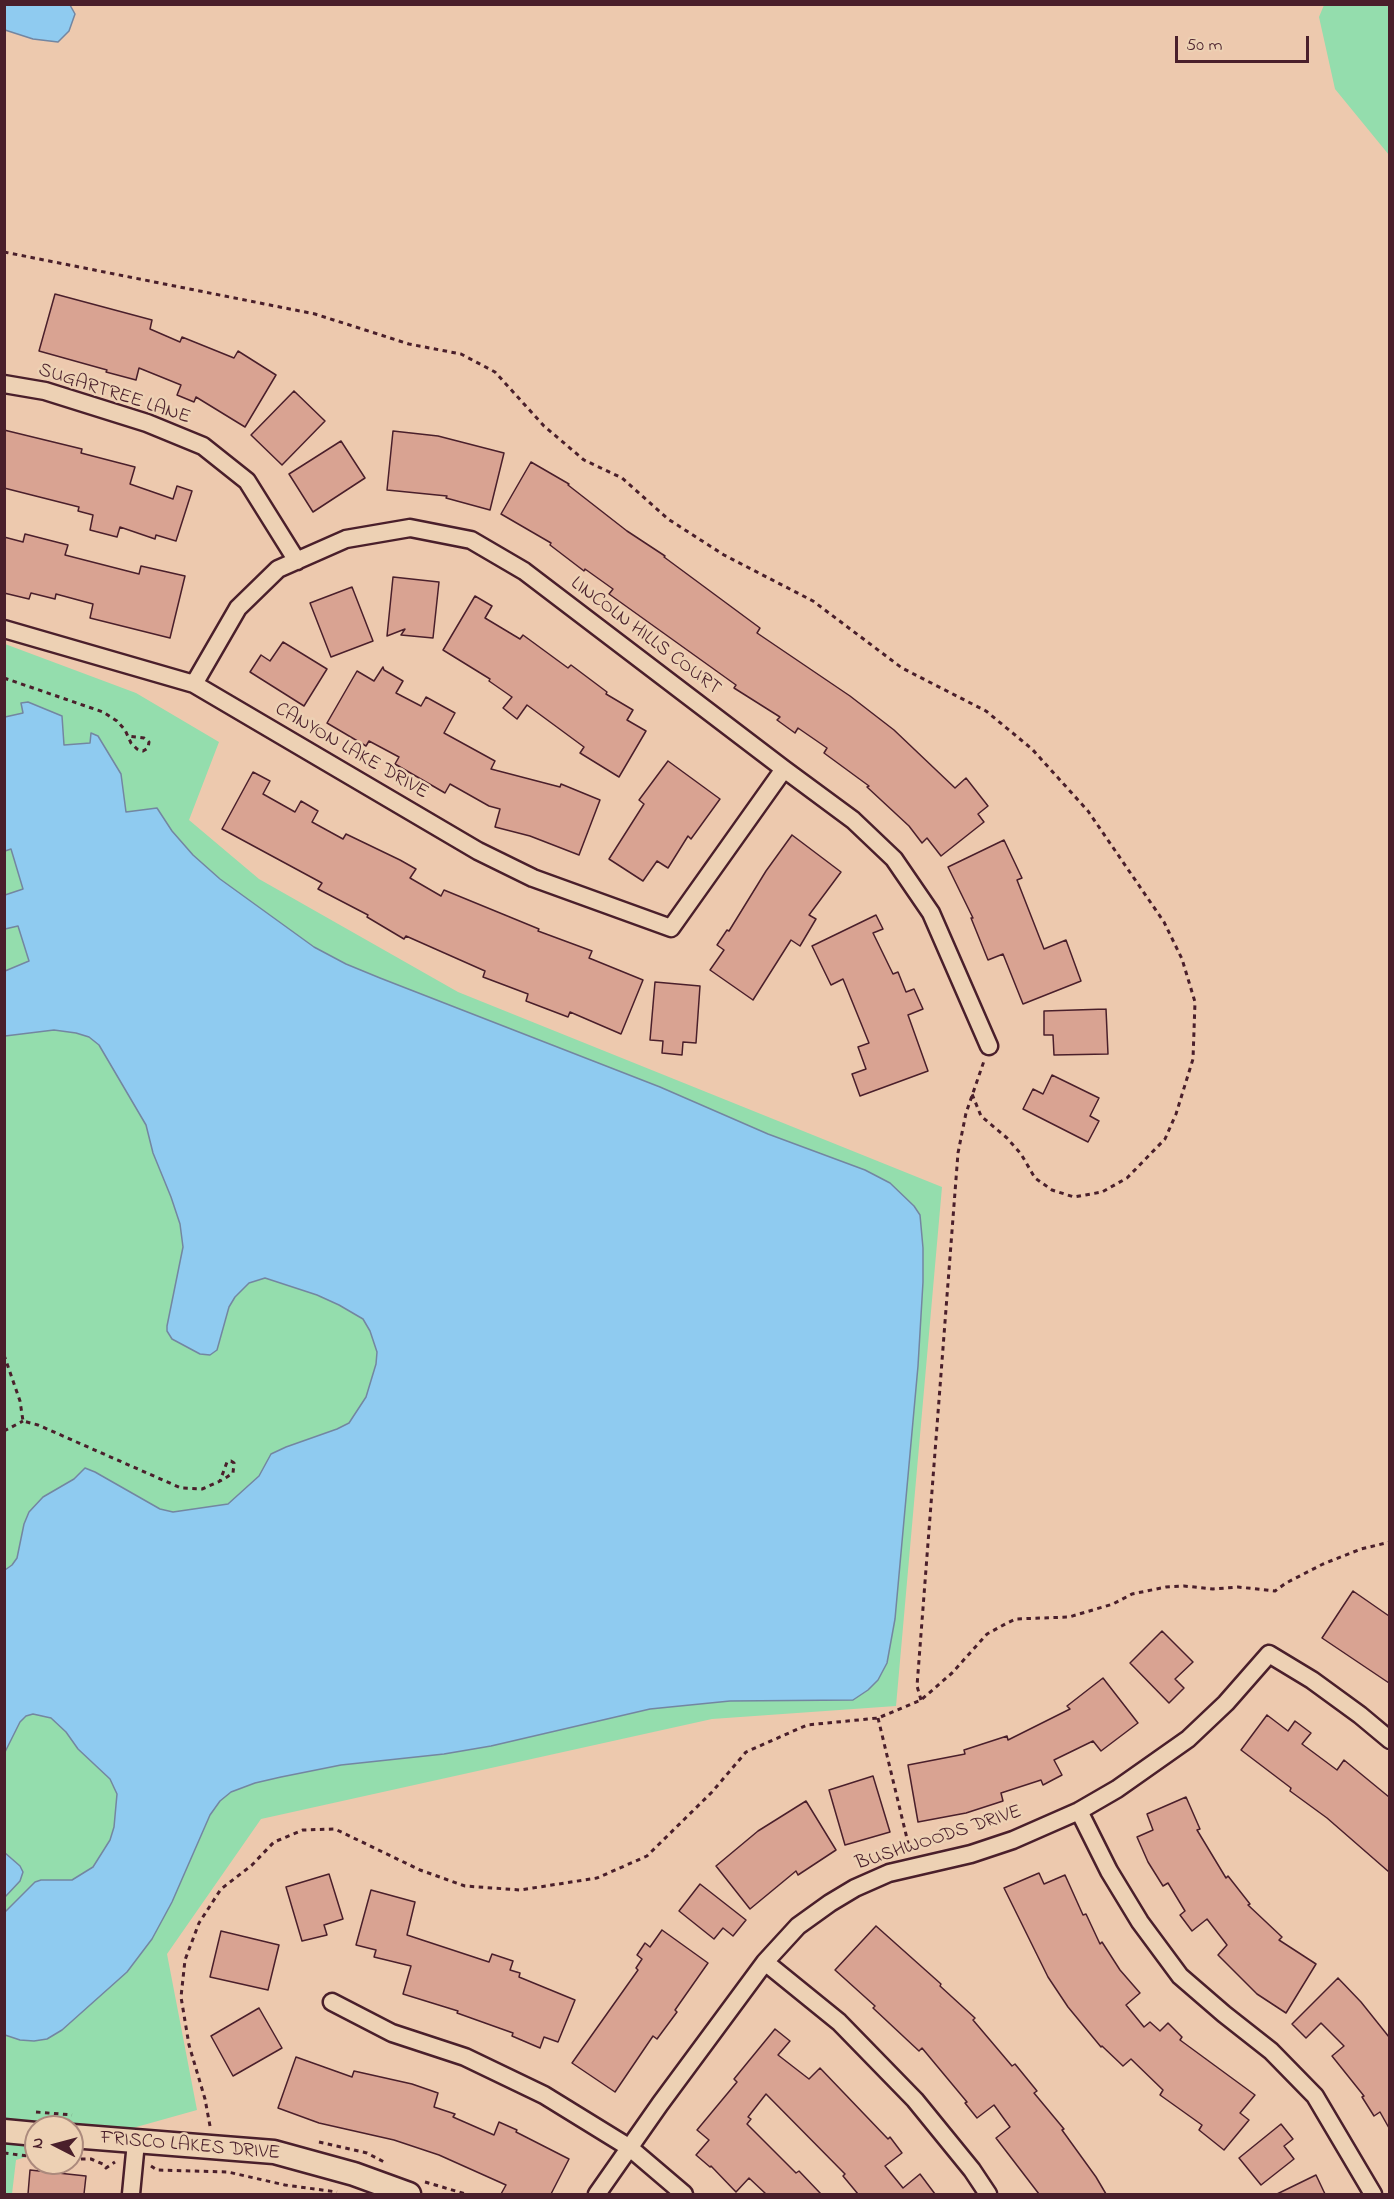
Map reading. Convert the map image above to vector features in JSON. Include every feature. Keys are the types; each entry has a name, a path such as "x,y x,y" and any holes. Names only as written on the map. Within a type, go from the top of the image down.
{"street":[{"name":"SUGARTREE LANE","path":"4,384 45,391 147,423 203,446 247,480 297,561"},
{"name":"LINCOLN HILLS COURT","path":"194,684 238,608 278,569 346,539 410,528 471,540 524,571 853,820 894,859 931,913 989,1046"},
{"name":"CANYON LAKE DRIVE","path":"4,629 194,684 478,851 533,878 671,928 784,770"},
{"name":"BUSHWOODS DRIVE","path":"597,2194 765,1962 798,1926 855,1888 889,1873 971,1854 1013,1840 1079,1811 1117,1790 1188,1739 1226,1703 1269,1654 1312,1680 1360,1715 1389,1740"},
{"path":"1079,1811 1109,1871 1140,1922 1180,1976 1271,2051 1315,2096 1373,2194"},
{"path":"765,1962 839,2022 915,2100 972,2170 988,2194"},
{"path":"332,2002 392,2033 465,2057 534,2091 630,2148 684,2194"},
{"name":"FRISCO LAKES DRIVE","path":"84,2129 136,2142 274,2152 354,2174 409,2194"},
{"path":"4,2131 24,2133"},
{"path":"131,2194 136,2142"}],"path":[{"path":"4,252 315,314 409,344 461,354 495,372 544,426 584,460 622,478 669,519 724,555 813,601 902,668 986,711 1032,749 1088,812 1164,922 1182,959 1195,1002 1193,1059 1176,1114 1165,1139 1127,1178 1102,1192 1074,1197 1052,1190 1035,1178 1021,1154 1007,1138 981,1116 972,1094"},
{"path":"4,678 103,712 117,721 137,749 147,748 149,742 144,738 128,735"},
{"path":"921,1700 917,1686 958,1153 972,1094 989,1046"},
{"path":"4,1355 20,1401 23,1421"},
{"path":"4,1431 23,1421 38,1425 181,1488 202,1489 220,1481 233,1473 234,1463 231,1461 227,1462 220,1481"},
{"path":"210,2126 205,2099 189,2045 181,1997 185,1960 199,1923 221,1889 252,1865 274,1842 303,1830 335,1829 420,1870 465,1886 520,1890 597,1878 647,1856 711,1792 746,1752 807,1725 878,1718 921,1700 952,1673 987,1634 1017,1619 1070,1617 1104,1607 1132,1594 1166,1587 1214,1589 1238,1587 1275,1591 1323,1564 1361,1549 1389,1542"},
{"path":"878,1718 914,1868"},
{"path":"28,2112 38,2115"},
{"path":"4,2154 24,2156"},
{"path":"84,2159 103,2164 106,2169 115,2162"},
{"path":"151,2166 157,2170 228,2172 285,2185 339,2192"}],"green space":[{"path":"1324,5 1389,5 1389,155 1335,89 1319,17"},
{"path":"5,644 136,693 219,742 189,820 259,879 458,992 942,1187 896,1706 712,1719 261,1819 167,1954 197,2110 84,2142 84,2115 24,2115 24,2158 16,2160 12,2194 5,2194"}],"water":[{"path":"5,4 70,5 75,14 69,31 58,42 33,39 5,30"},
{"path":"28,702 62,716 64,745 90,743 91,733 98,736 121,774 126,812 157,808 172,831 193,855 220,879 314,947 380,978 660,1087 768,1134 865,1170 890,1183 914,1206 920,1215 923,1248 918,1366 895,1619 887,1663 878,1680 868,1690 853,1700 730,1701 650,1709 491,1746 444,1754 341,1765 255,1783 231,1792 220,1801 210,1815 172,1902 152,1939 127,1972 62,2030 47,2039 34,2041 20,2040 5,2035 5,1912 35,1882 72,1880 93,1867 110,1840 114,1827 117,1794 110,1779 78,1749 66,1732 51,1718 33,1714 26,1716 20,1722 5,1752 5,1570 17,1558 24,1524 29,1512 43,1497 74,1479 85,1468 160,1509 173,1512 228,1504 259,1476 271,1454 349,1423 366,1397 376,1364 377,1352 363,1319 317,1295 265,1278 249,1283 235,1297 229,1307 217,1350 210,1355 200,1354 172,1339 167,1326 183,1247 180,1224 153,1153 146,1125 99,1045 89,1037 54,1030 5,1036 5,971 29,961 18,926 5,929 5,895 23,889 11,849 5,851 5,717 23,713 21,703"},
{"path":"4,1852 20,1866 23,1872 20,1881 5,1897"}],"building":[{"path":"55,294 152,320 150,329 180,342 182,337 234,358 238,351 276,375 245,427 196,397 194,402 177,395 181,385 139,368 136,380 39,351"},
{"path":"294,391 325,421 282,465 251,435"},
{"path":"4,430 82,449 81,453 135,467 130,484 173,499 177,486 192,491 176,541 156,535 155,539 120,527 117,537 90,530 93,515 78,511 79,507 4,488"},
{"path":"393,431 438,436 504,453 490,510 446,498 447,496 387,490"},
{"path":"341,441 365,478 313,512 289,474"},
{"path":"531,462 569,484 627,531 665,556 760,628 757,633 850,696 894,730 955,788 966,778 988,806 978,814 984,822 941,856 927,838 922,843 909,826 867,787 869,786 824,753 827,748 798,728 795,733 777,720 780,717 734,688 736,685 609,594 613,589 585,569 584,571 550,545 551,543 501,514"},
{"path":"25,534 68,545 65,555 139,574 141,566 185,576 170,638 90,618 93,604 56,594 55,599 31,593 29,599 4,593 4,537 23,542"},
{"path":"393,577 439,582 433,638 401,635 405,629 387,636"},
{"path":"352,587 373,641 331,657 310,603"},
{"path":"475,596 492,606 485,618 520,639 523,635 568,668 571,665 607,692 606,694 633,710 627,720 646,731 619,777 580,753 584,747 527,705 517,719 503,708 512,697 489,681 490,679 443,650"},
{"path":"283,642 327,669 304,706 250,672 261,655 270,661"},
{"path":"383,667 384,670 403,681 396,693 421,706 426,697 455,713 444,733 495,761 491,769 560,787 561,784 600,800 579,855 530,836 495,827 500,809 489,806 450,784 445,793 395,764 399,757 369,741 366,746 327,723 357,671 374,681"},
{"path":"668,761 720,799 691,839 688,836 668,868 657,861 643,881 609,859 644,804 639,800"},
{"path":"253,772 270,781 263,794 295,812 301,801 318,811 312,822 343,839 346,834 416,869 410,878 441,896 444,890 539,929 538,931 592,951 589,958 643,980 621,1034 570,1012 568,1017 526,1001 528,994 483,977 485,971 406,936 404,939 367,917 368,915 318,889 322,883 222,829"},
{"path":"792,835 841,872 809,915 816,919 800,946 791,940 753,1000 710,970 724,950 717,945 727,930 729,931 766,871"},
{"path":"1004,840 1022,878 1017,880 1044,949 1066,940 1081,981 1023,1004 1003,954 988,960 971,918 973,918 948,867"},
{"path":"876,915 883,929 873,933 893,974 898,972 906,992 914,989 923,1009 908,1015 928,1071 860,1096 852,1074 866,1069 858,1047 869,1043 843,979 831,985 812,946"},
{"path":"655,982 700,986 696,1043 683,1042 682,1055 662,1053 663,1041 650,1040"},
{"path":"1106,1009 1108,1054 1054,1055 1053,1035 1044,1035 1044,1011"},
{"path":"1052,1075 1099,1098 1090,1116 1099,1121 1088,1142 1023,1109 1033,1089 1043,1094"},
{"path":"1353,1591 1389,1616 1389,1683 1322,1638"},
{"path":"1162,1631 1193,1662 1175,1679 1184,1688 1169,1703 1130,1663"},
{"path":"1103,1678 1138,1723 1101,1751 1093,1741 1054,1760 1062,1775 1043,1785 1041,1780 1001,1793 1003,1801 966,1813 918,1822 908,1765 965,1754 964,1750 1007,1736 1008,1740 1070,1709 1067,1706"},
{"path":"1267,1715 1288,1731 1295,1721 1311,1733 1302,1744 1337,1770 1344,1760 1389,1797 1389,1872 1327,1818 1290,1791 1291,1788 1241,1750"},
{"path":"873,1776 890,1832 845,1845 829,1790"},
{"path":"1186,1797 1200,1829 1197,1830 1226,1878 1228,1876 1250,1904 1248,1905 1282,1937 1279,1940 1316,1964 1286,2013 1257,1994 1218,1955 1227,1945 1207,1919 1192,1931 1180,1915 1185,1911 1168,1883 1163,1886 1148,1862 1137,1837 1153,1830 1147,1814"},
{"path":"806,1801 836,1850 798,1875 796,1871 750,1909 716,1866 758,1831"},
{"path":"1039,1873 1044,1884 1065,1875 1083,1915 1086,1914 1100,1944 1102,1942 1120,1970 1140,1993 1126,2005 1144,2027 1150,2022 1160,2031 1168,2023 1182,2037 1180,2040 1255,2095 1240,2113 1249,2120 1224,2150 1199,2130 1202,2125 1160,2095 1163,2090 1131,2059 1123,2066 1101,2047 1068,2007 1048,1977 1004,1888"},
{"path":"329,1874 343,1919 324,1925 327,1935 302,1941 286,1887"},
{"path":"700,1884 746,1920 733,1936 723,1928 714,1939 679,1911"},
{"path":"371,1890 415,1902 407,1935 489,1962 492,1954 513,1961 510,1970 520,1973 519,1977 575,2000 558,2042 544,2037 540,2048 512,2036 513,2033 457,2013 458,2011 403,1994 411,1966 374,1957 376,1950 356,1945"},
{"path":"876,1926 941,1984 940,1986 975,2018 973,2020 1012,2066 1015,2064 1037,2091 1034,2093 1064,2129 1062,2130 1106,2194 1039,2194 996,2138 1010,2127 994,2105 977,2118 965,2103 967,2102 922,2048 919,2051 873,2008 875,2006 835,1970"},
{"path":"662,1930 708,1963 675,2010 677,2012 657,2039 653,2036 615,2092 572,2063 638,1970 636,1968 642,1959 637,1955 645,1943 650,1947"},
{"path":"221,1931 279,1945 268,1990 210,1977"},
{"path":"1338,1978 1389,2037 1389,2128 1380,2112 1374,2116 1362,2097 1364,2096 1332,2056 1344,2046 1321,2023 1306,2038 1292,2024"},
{"path":"259,2008 282,2048 233,2076 211,2036"},
{"path":"775,2029 790,2041 778,2055 809,2079 820,2068 888,2139 890,2137 902,2153 885,2166 903,2188 920,2174 935,2194 858,2194 843,2176 845,2174 766,2094 748,2117 751,2119 747,2124 796,2173 799,2171 821,2194 766,2194 749,2178 736,2192 711,2166 696,2155 709,2140 697,2130 737,2082 734,2079"},
{"path":"296,2057 352,2077 354,2071 412,2084 438,2093 434,2107 455,2114 453,2117 494,2135 499,2122 569,2159 551,2194 501,2194 506,2185 439,2155 394,2140 319,2123 278,2108"},
{"path":"1281,2124 1293,2139 1284,2146 1294,2159 1261,2185 1239,2158"},
{"path":"30,2175 86,2176 84,2194 28,2194"},
{"path":"1316,2175 1325,2194 1277,2194"}]}
